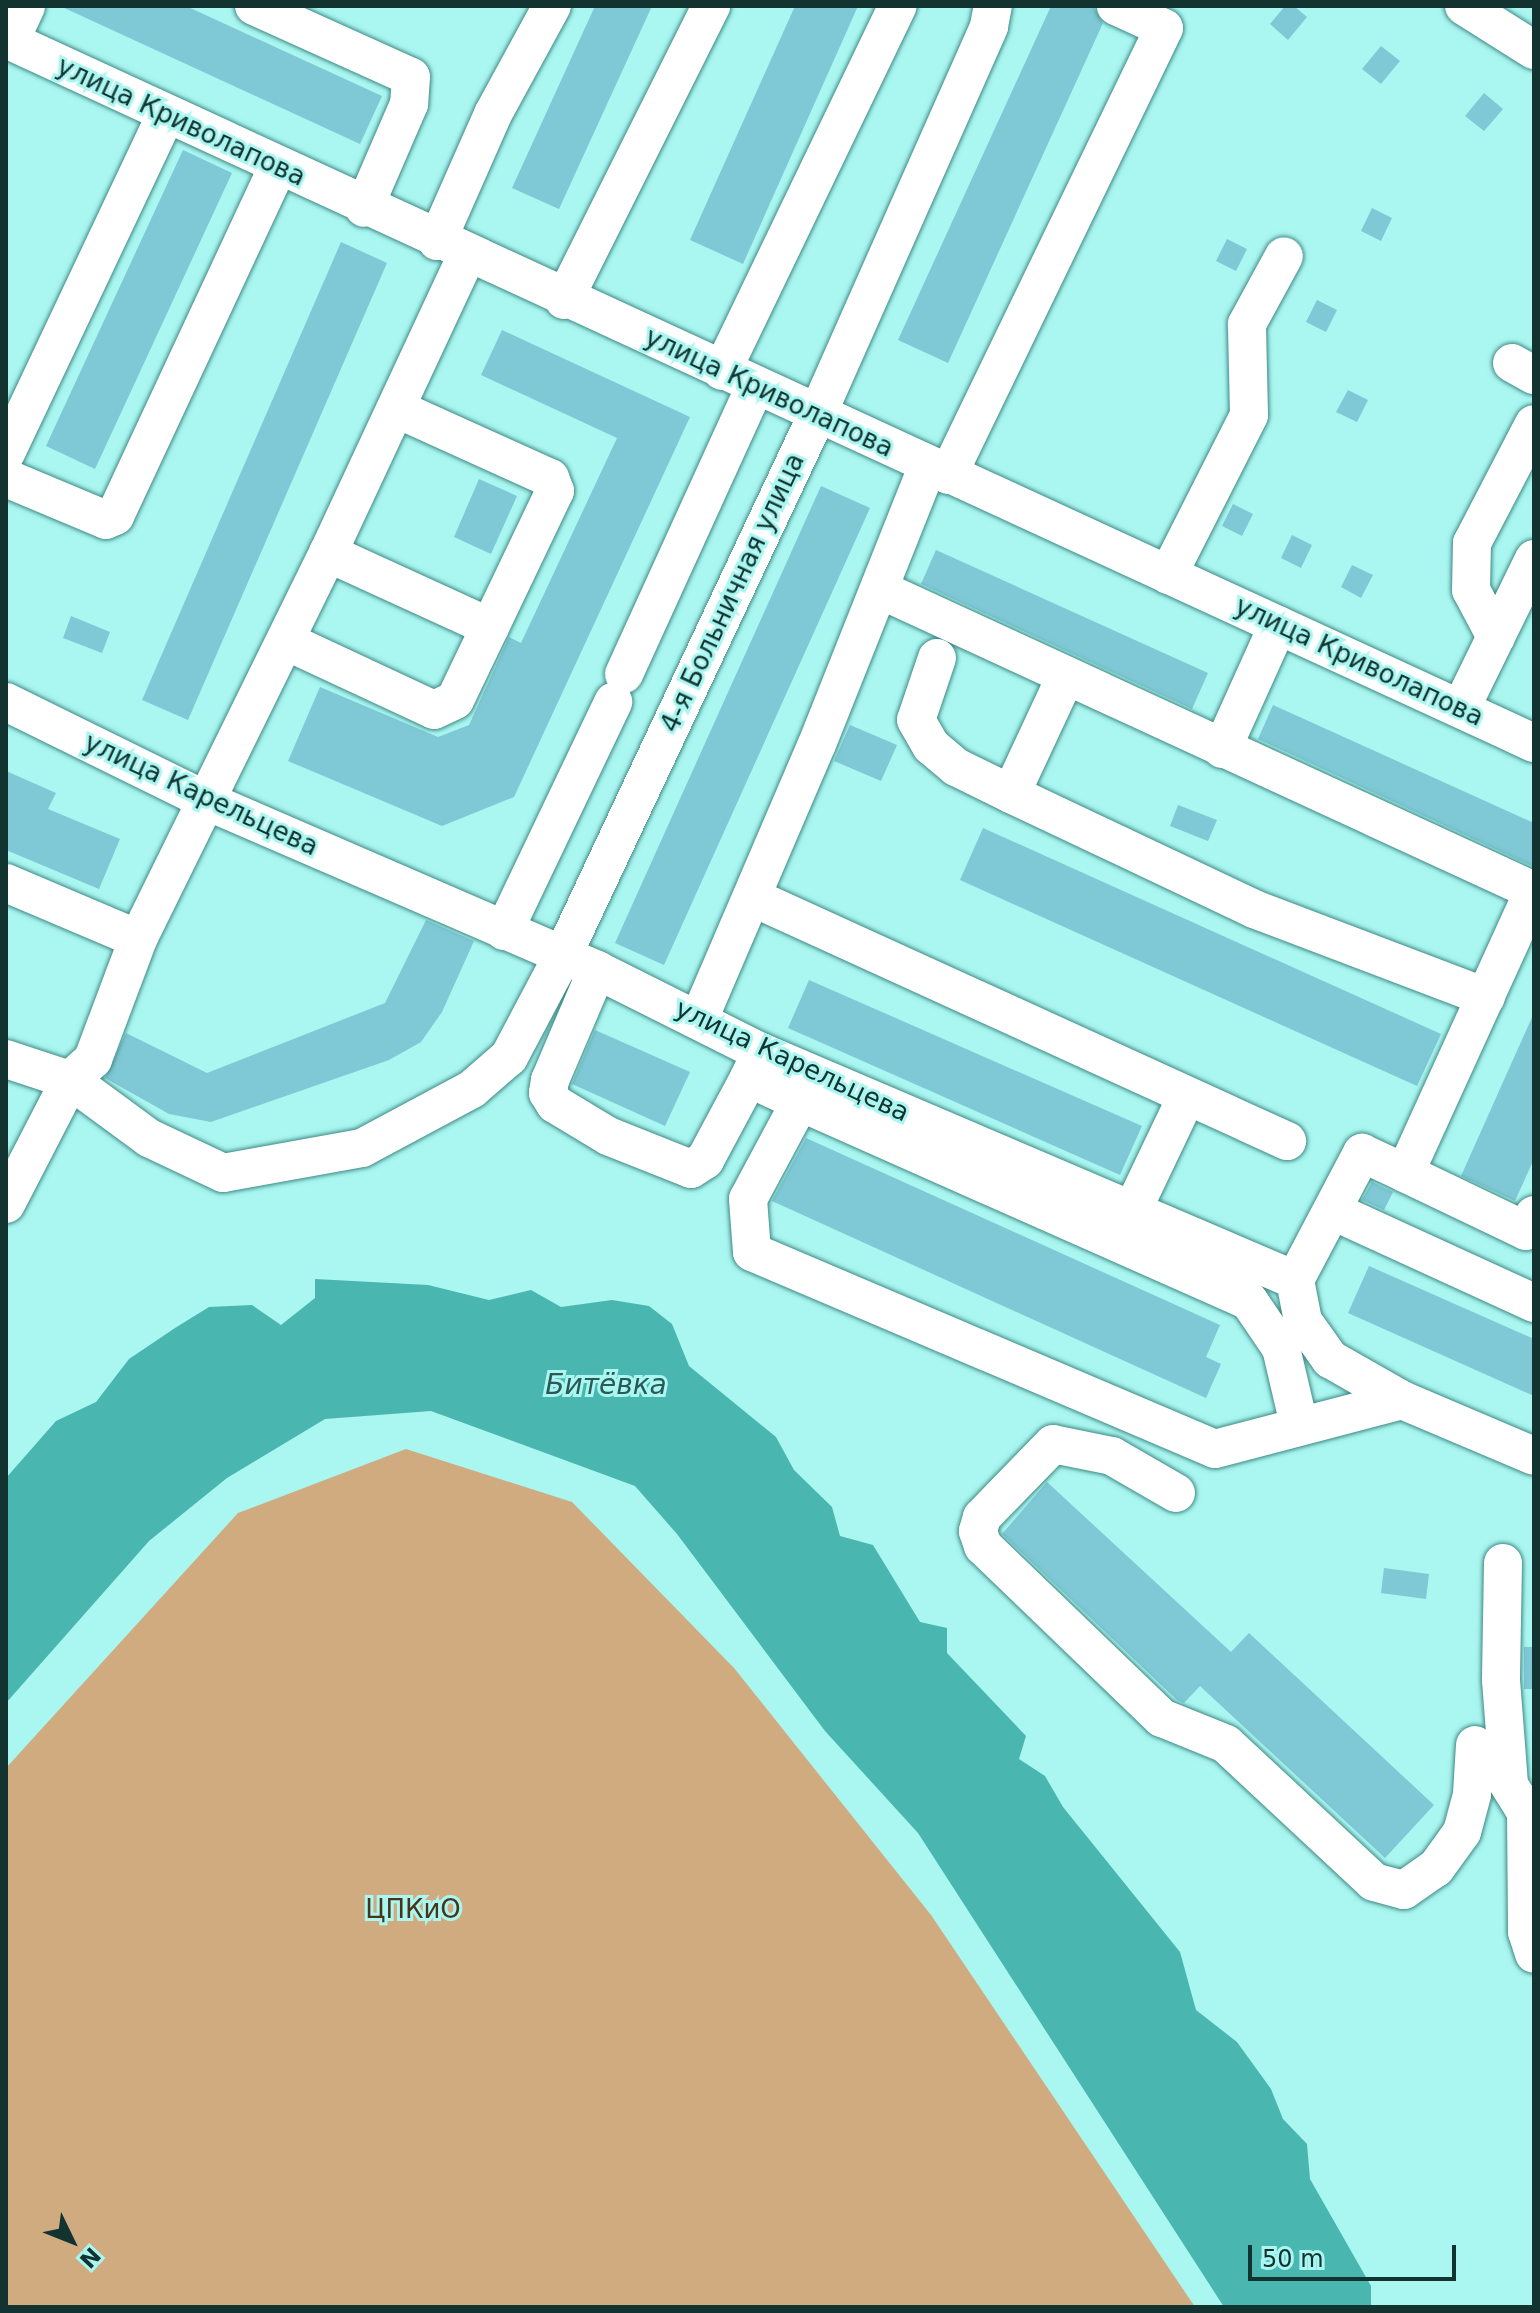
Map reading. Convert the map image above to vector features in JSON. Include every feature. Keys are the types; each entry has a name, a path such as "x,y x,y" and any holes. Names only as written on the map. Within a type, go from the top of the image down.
{"street":[{"path":"8,40 26,6"},
{"path":"254,6 411,77 409,104 364,208"},
{"path":"6,1204 70,1080 93,1059 138,939 397,409 452,248 493,114 552,6"},
{"path":"564,300 711,6"},
{"path":"504,931 618,688 739,379 898,6"},
{"name":"4-я Больничная улица","path":"6,1059 70,1080 149,1138 223,1173 362,1148 472,1089 509,1057 562,957 817,415 989,26 993,6"},
{"path":"699,1019 754,898 881,590 938,470 1164,28 1116,6"},
{"path":"1464,6 1534,50"},
{"name":"улица Криволапова","path":"8,40 277,168 1534,743"},
{"path":"6,453 166,114"},
{"path":"6,478 106,520 115,516 277,168"},
{"path":"1168,575 1249,415 1247,324 1284,256"},
{"path":"286,641 434,710 455,700 490,627 554,485 550,478 397,409"},
{"path":"1496,637 1471,590 1472,543 1534,424"},
{"path":"328,553 490,627"},
{"path":"1461,708 1534,559"},
{"path":"881,590 1065,678 1534,891 1405,1173"},
{"path":"1222,749 1278,625"},
{"path":"937,658 916,720 931,746 956,767 1254,909 1486,997"},
{"path":"1011,794 1065,678"},
{"name":"улица Карельцева","path":"6,702 207,801 597,970 699,1019 755,1065 1133,1209 1295,1280"},
{"path":"6,883 138,939"},
{"path":"754,898 1287,1141"},
{"path":"597,970 550,1080 548,1093 555,1104 608,1136 691,1169 705,1160 755,1065 800,1102 1249,1301 1330,1359 1402,1400 1534,1456"},
{"path":"1133,1209 1187,1096"},
{"path":"800,1102 748,1199 752,1252 1215,1449 1402,1400"},
{"path":"1299,1425 1291,1333 1295,1280 1362,1153 1526,1231 1534,1215"},
{"path":"1333,1211 1534,1303"},
{"path":"1176,1493 1112,1456 1053,1444 982,1517 978,1531 983,1546 1162,1718 1226,1744 1374,1882 1404,1890 1436,1868 1462,1832 1472,1794 1475,1745"},
{"path":"1503,1563 1501,1680 1509,1785 1530,1814 1527,1932 1534,1954"}],"green space":[{"name":"ЦПКиО","path":"406,1449 572,1502 734,1668 931,1915 1195,2307 6,2307 6,1768 238,1513"}],"water":[{"name":"Битёвка","path":"315,1279 428,1285 489,1300 531,1290 561,1307 612,1300 649,1306 672,1324 689,1366 776,1437 794,1470 832,1507 840,1536 873,1545 920,1622 947,1628 947,1653 1026,1736 1019,1759 1045,1776 1063,1807 1180,1952 1196,2010 1237,2042 1271,2089 1283,2119 1307,2144 1310,2179 1371,2286 1371,2307 1224,2307 918,1833 825,1731 677,1534 635,1486 431,1411 325,1419 227,1478 149,1541 6,1703 6,1478 56,1421 96,1402 129,1359 175,1328 209,1307 252,1305 281,1325 315,1298"}],"building":[{"path":"60,6 186,6 382,96 360,144"},
{"path":"595,6 652,6 559,209 512,188"},
{"path":"795,6 858,6 743,264 690,240"},
{"path":"1051,6 1093,6 1103,23 948,363 898,340"},
{"path":"1285,6 1294,6 1307,17 1288,40 1270,24"},
{"path":"1381,46 1400,61 1381,84 1362,69"},
{"path":"1484,93 1503,109 1484,131 1465,116"},
{"path":"183,150 232,173 95,469 46,446"},
{"path":"1372,208 1392,218 1381,241 1361,231"},
{"path":"1227,239 1247,249 1236,271 1216,261"},
{"path":"341,242 387,263 188,720 142,700"},
{"path":"1317,300 1337,310 1326,332 1306,322"},
{"path":"502,330 690,417 514,797 442,826 288,761 320,687 438,737 469,725 509,637 521,643 617,438 481,375"},
{"path":"1348,390 1368,400 1357,422 1336,412"},
{"path":"479,479 517,496 491,554 454,537"},
{"path":"821,486 870,508 664,965 615,943"},
{"path":"1233,504 1253,514 1242,536 1222,526"},
{"path":"1292,535 1312,545 1301,568 1281,558"},
{"path":"936,550 1208,673 1192,709 921,584"},
{"path":"1352,565 1373,575 1361,598 1341,587"},
{"path":"71,616 110,632 102,653 63,638"},
{"path":"1273,705 1534,823 1532,866 1258,739"},
{"path":"850,725 897,745 881,781 834,761"},
{"path":"6,771 56,793 48,809 120,839 99,889 6,850"},
{"path":"1178,805 1217,820 1208,841 1170,826"},
{"path":"983,828 1441,1034 1417,1086 960,880"},
{"path":"426,920 474,941 442,1012 421,1042 389,1060 211,1122 169,1114 105,1078 126,1033 207,1073 385,1003"},
{"path":"809,980 1142,1126 1120,1175 788,1028"},
{"path":"1534,1013 1534,1159 1515,1201 1461,1176"},
{"path":"595,1030 690,1072 665,1126 572,1084"},
{"path":"806,1138 1220,1325 1206,1357 1221,1364 1206,1398 772,1201"},
{"path":"1372,1182 1393,1192 1384,1210 1362,1200"},
{"path":"1369,1266 1534,1339 1534,1396 1348,1313"},
{"path":"1047,1482 1231,1652 1249,1633 1434,1805 1385,1858 1200,1686 1184,1703 1177,1700 1002,1534"},
{"path":"1384,1568 1429,1574 1426,1599 1381,1593"},
{"path":"1524,1647 1534,1647 1534,1689 1524,1689"}]}
